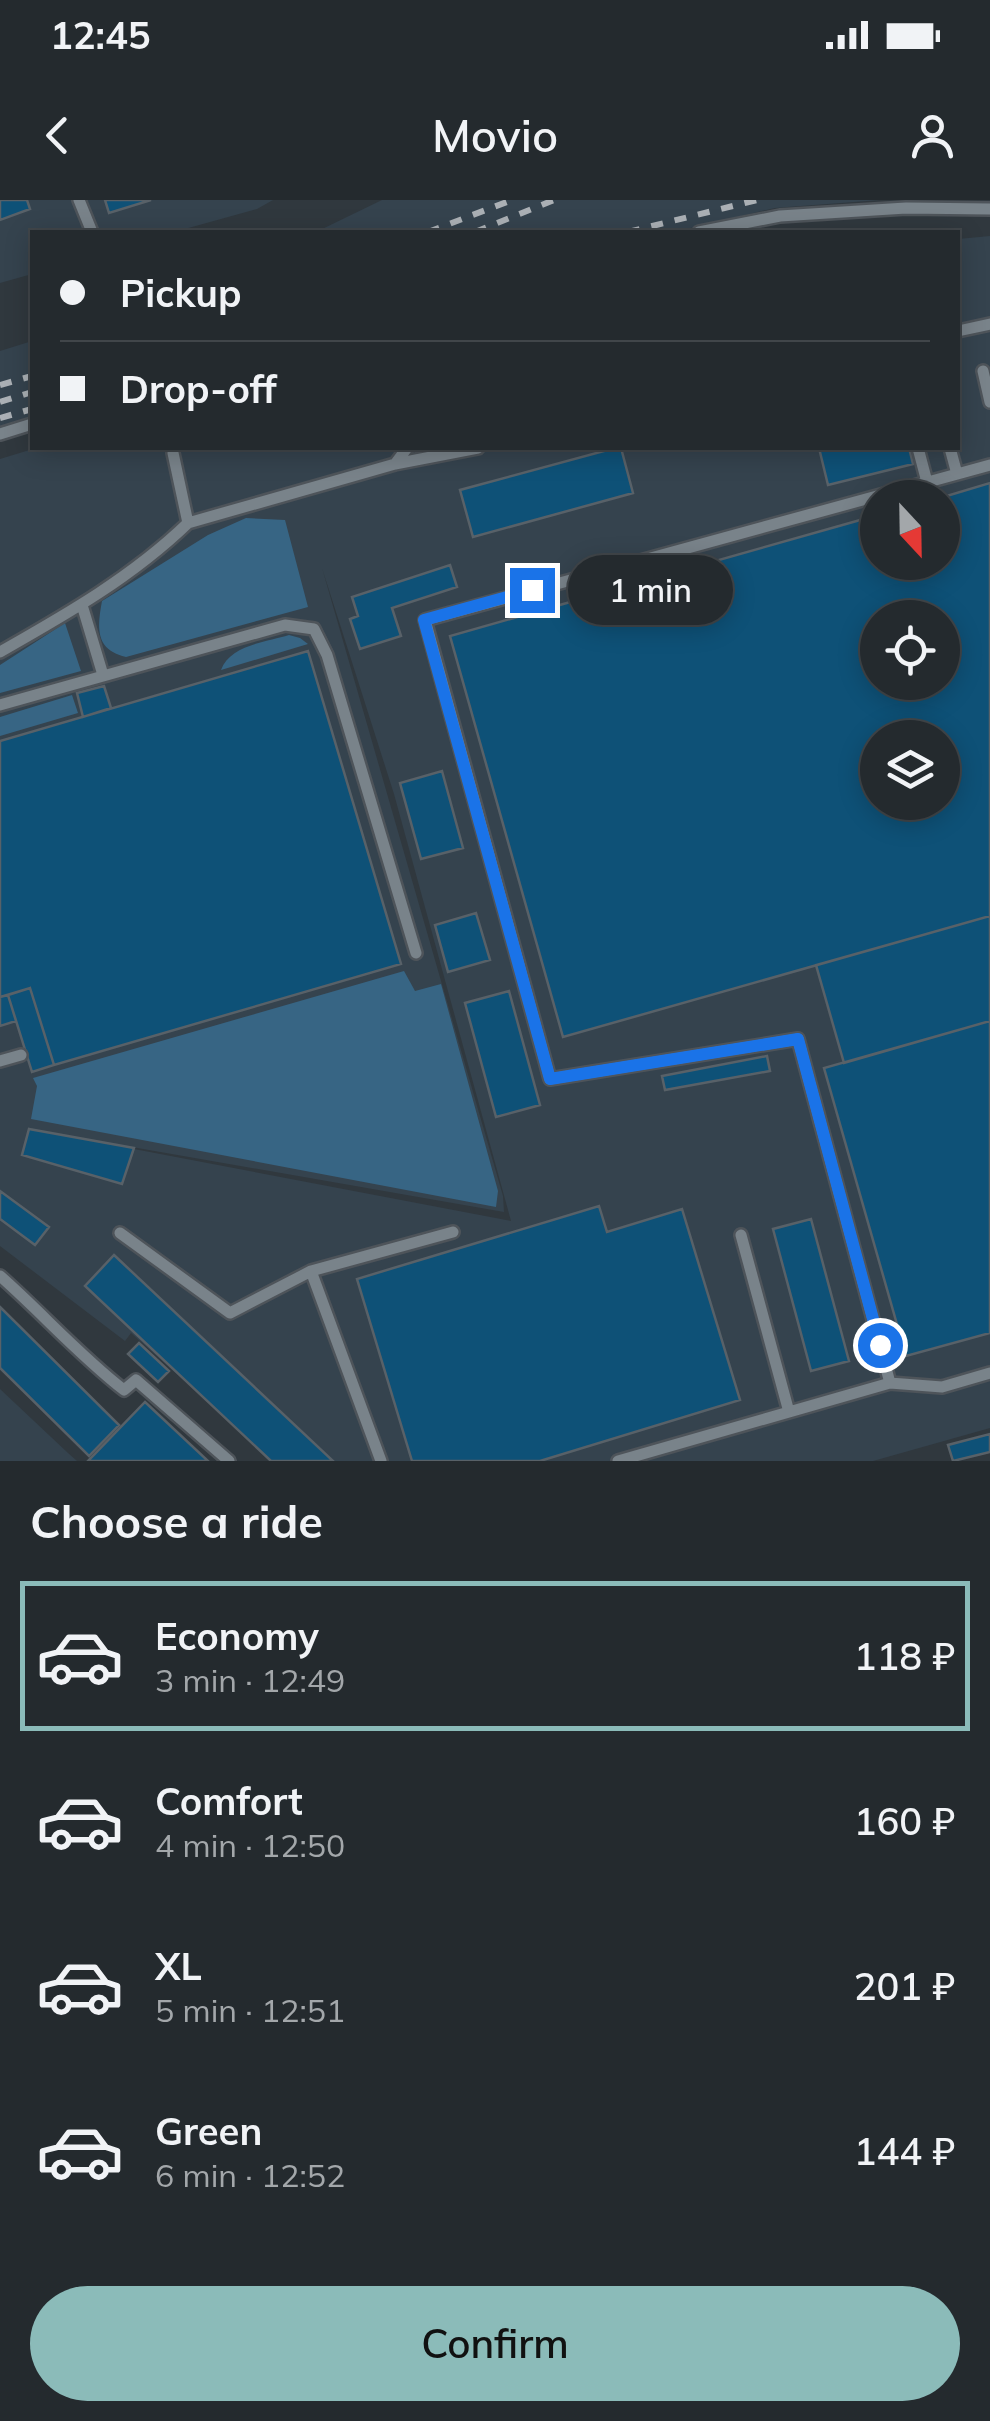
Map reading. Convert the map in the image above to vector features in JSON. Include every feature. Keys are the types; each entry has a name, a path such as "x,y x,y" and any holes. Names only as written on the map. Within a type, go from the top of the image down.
{"lane":[{"path":"80,200 91,230"},
{"path":"709,230 780,216 906,208 990,209"},
{"path":"960,331 990,324"},
{"path":"983,371 990,402"},
{"path":"0,434 30,425"},
{"path":"395,464 406,450"},
{"path":"0,652 82,605 152,558 188,523 395,464 468,450"},
{"path":"919,450 927,480"},
{"path":"951,450 957,474"},
{"path":"173,453 188,523"},
{"path":"935,480 990,464"},
{"path":"860,501 424,620 550,1079 798,1039 890,1383"},
{"path":"82,605 103,675"},
{"path":"0,705 285,625 314,629 327,655 416,952"},
{"path":"0,1062 22,1055"},
{"path":"120,1233 230,1313 312,1272 453,1232"},
{"path":"741,1235 789,1412"},
{"path":"312,1272 381,1461"},
{"path":"0,1276 106,1376 124,1390 136,1380 229,1461"},
{"path":"618,1461 890,1383 942,1386 990,1373"}],"shaded area":[{"path":"0,200 273,200 257,209 181,230 30,230 30,275 0,283"},
{"path":"382,200 880,200 775,208 682,230 320,230"},
{"path":"990,236 990,1428 873,1461 274,1461 131,1333 125,1341 0,1246 0,459 30,450 960,450 960,239","holes":["322,568 394,794 511,1221 29,1129 504,1212 503,1196"]},
{"path":"30,342 30,432 0,442 0,351"},
{"path":"246,518 285,520 308,607 126,657 108,649 99,629 102,601 208,535"},
{"path":"65,623 81,671 0,693 0,665"},
{"path":"289,635 308,644 221,670 240,650"},
{"path":"72,695 78,713 0,736 0,717"},
{"path":"404,971 415,991 441,984 498,1191 496,1207 31,1119 37,1086 33,1078"},
{"path":"0,1389 68,1453 77,1461 0,1461"}],"building":[{"path":"0,200 27,200 30,209 0,220"},
{"path":"105,200 151,200 109,213"},
{"path":"608,450 622,450 633,493 473,537 460,490"},
{"path":"819,450 910,450 913,464 828,485"},
{"path":"990,483 990,916 563,1037 450,636 860,520 860,580 960,580 960,492"},
{"path":"450,565 457,587 392,608 401,636 360,649 350,619 358,616 352,597"},
{"path":"308,651 401,964 54,1065 30,988 0,997 0,741"},
{"path":"104,686 111,708 83,717 77,693"},
{"path":"442,771 463,848 421,859 400,783"},
{"path":"476,913 490,960 448,972 435,925"},
{"path":"990,916 990,1021 844,1063 816,965"},
{"path":"30,988 54,1065 32,1072 8,995"},
{"path":"509,991 540,1105 496,1117 465,1003"},
{"path":"8,995 16,1021 0,1026 0,997"},
{"path":"990,1021 990,1333 906,1356 824,1068"},
{"path":"767,1056 770,1071 665,1090 662,1076"},
{"path":"29,1129 134,1148 122,1184 22,1155"},
{"path":"0,1191 49,1227 35,1245 0,1219"},
{"path":"599,1206 607,1232 682,1209 740,1400 540,1461 412,1461 357,1279"},
{"path":"811,1219 849,1361 811,1371 773,1229"},
{"path":"114,1255 333,1461 271,1461 85,1286"},
{"path":"0,1307 119,1425 89,1456 0,1368"},
{"path":"139,1343 169,1371 158,1382 128,1354"},
{"path":"145,1402 208,1461 88,1461"},
{"path":"990,1434 990,1452 953,1461 948,1445"}],"railway":[{"path":"433,230 512,200"},
{"path":"480,230 554,200"},
{"path":"636,230 757,200"},
{"path":"0,385 30,377"},
{"path":"0,402 30,393"},
{"path":"0,418 30,410"}],"route":[{"path":"532,590 424,620 550,1079 798,1039 880,1345"}]}
